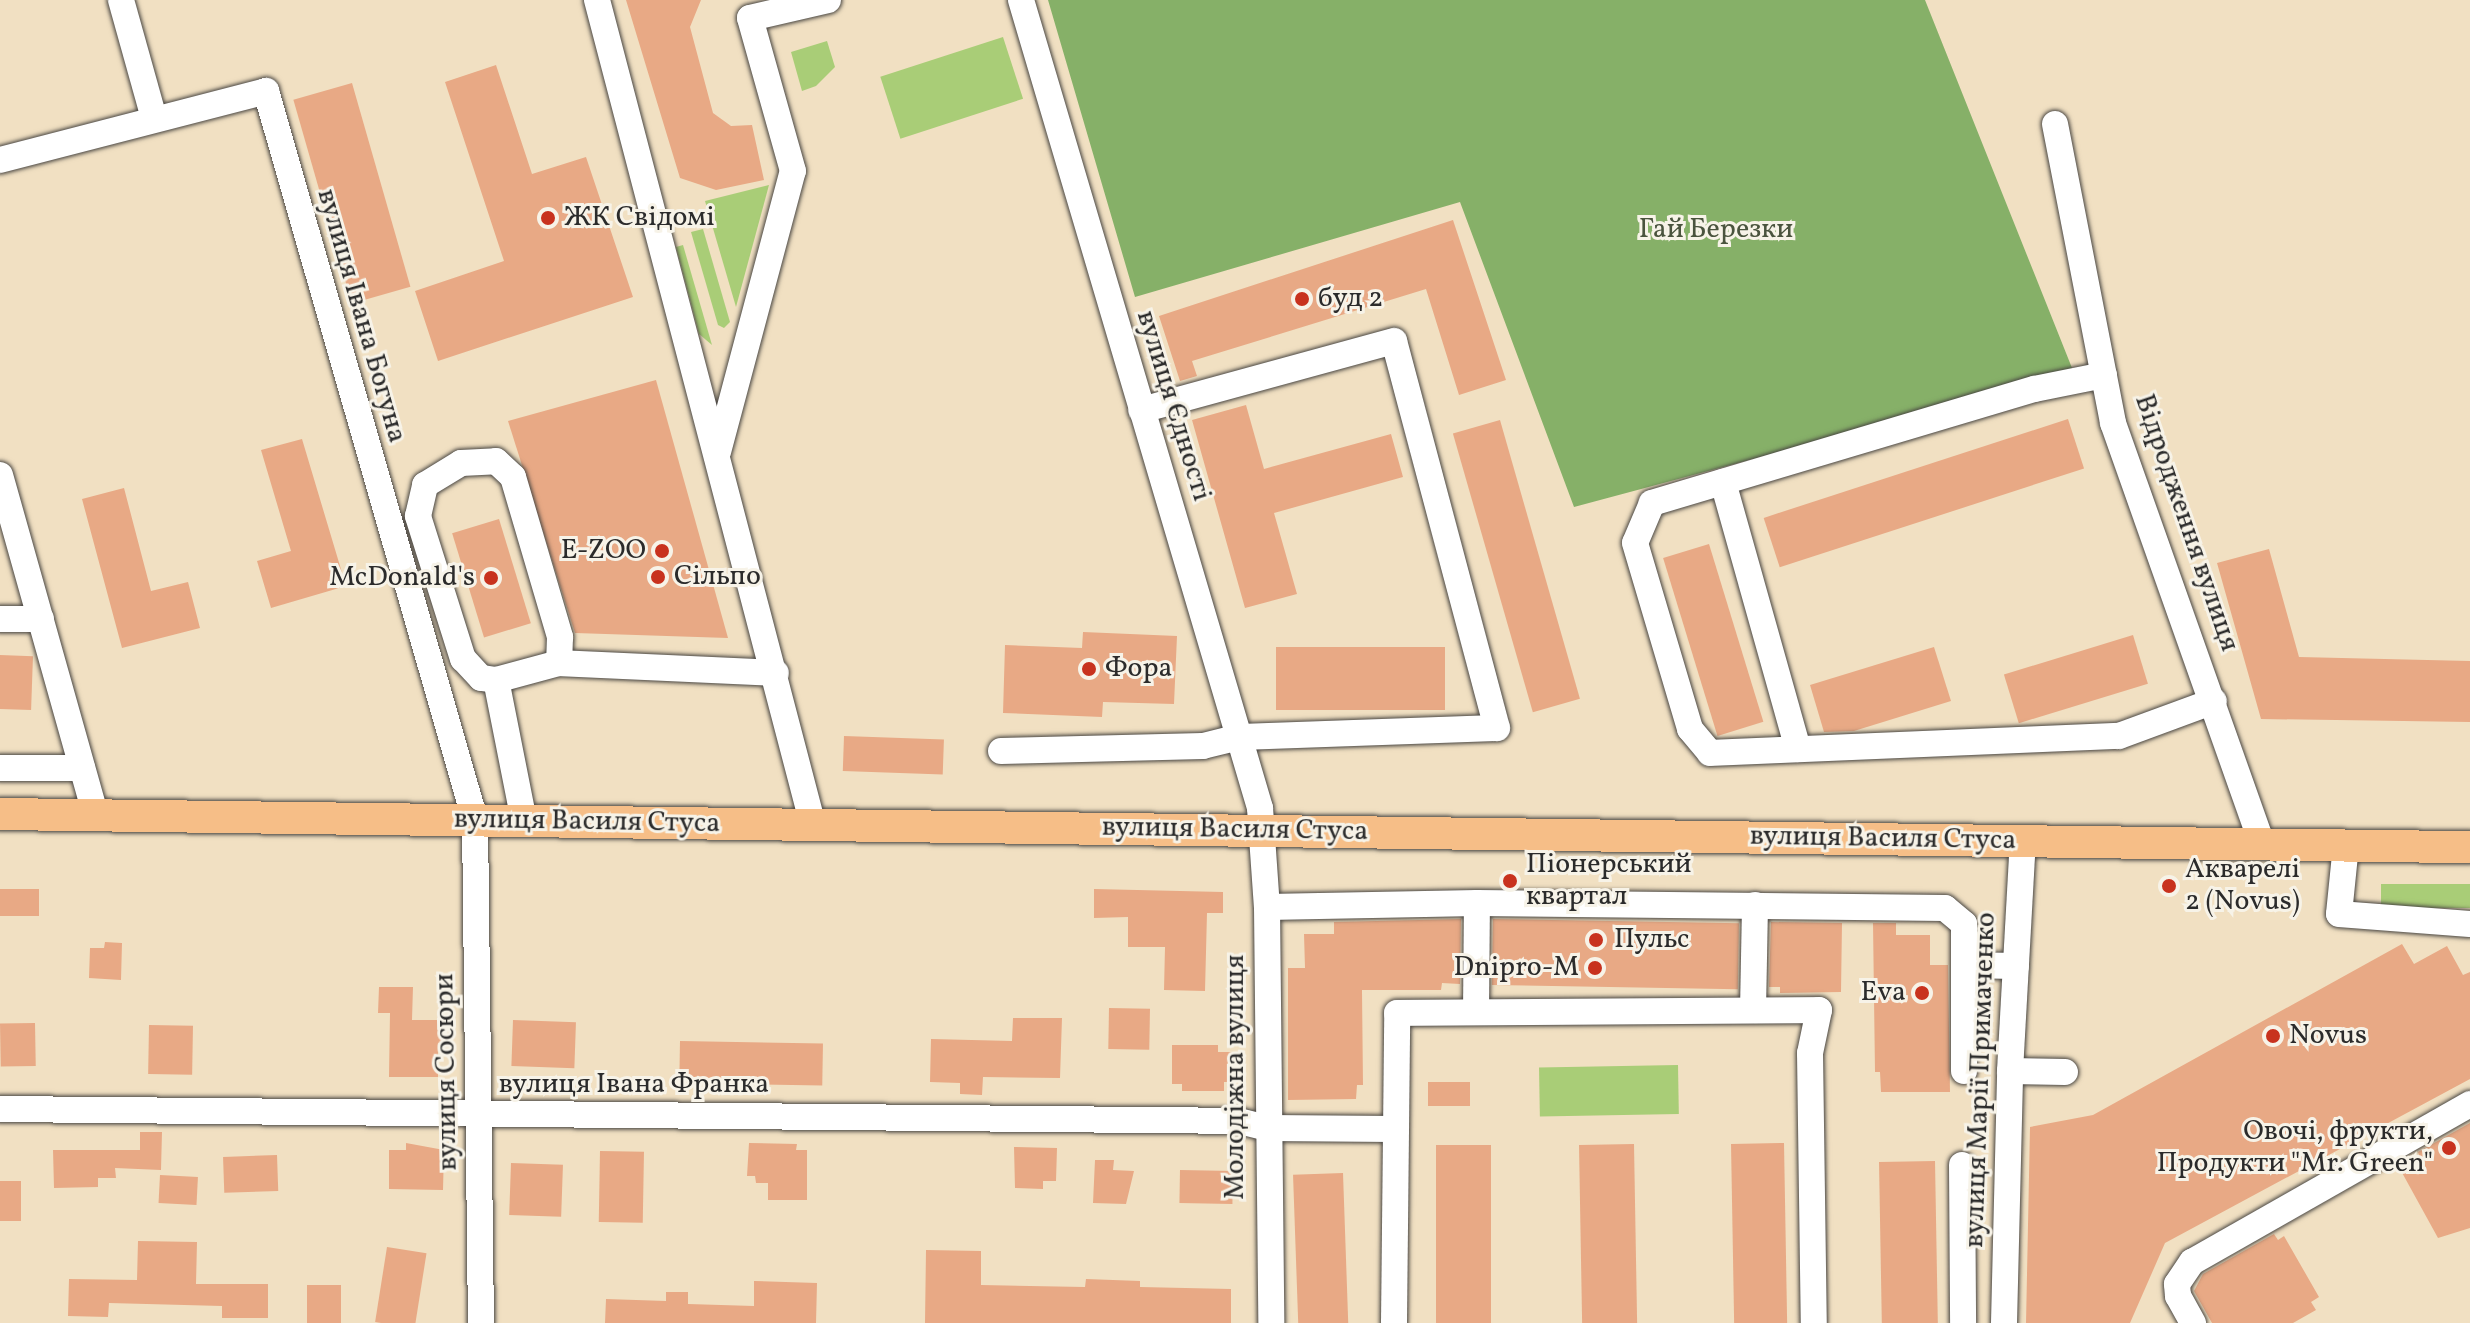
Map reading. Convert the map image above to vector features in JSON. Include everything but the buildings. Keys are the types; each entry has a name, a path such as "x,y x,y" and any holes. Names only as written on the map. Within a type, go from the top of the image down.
{"main road":[{"name":"вулиця Василя Стуса","path":"0,814 2470,847"}],"street":[{"path":"121,0 154,118"},
{"path":"597,0 776,673 813,825"},
{"path":"717,455 793,171 750,18 828,0"},
{"name":"вулиця Єдності","path":"1021,0 1264,830"},
{"name":"вулиця Івана Богуна","path":"0,160 266,91 475,820"},
{"name":"Відродження вулиця","path":"2055,124 2113,423 2214,701 2262,844"},
{"path":"1001,751 1203,746 1239,737 1497,728 1394,341 1141,410"},
{"path":"2104,375 2034,389 1652,503 1635,543 1690,729 1710,753 2119,736 2214,701"},
{"path":"559,663 560,637 513,477 496,461 461,463 425,485 418,516 463,659 481,678 496,680 559,663 776,673"},
{"path":"0,475 96,816"},
{"path":"1723,482 1798,749"},
{"path":"0,619 41,619"},
{"path":"496,680 524,821"},
{"path":"0,768 82,768"},
{"name":"вулиця Сосюри","path":"475,820 481,1323"},
{"name":"Молодіжна вулиця","path":"1264,830 1271,1323"},
{"name":"вулиця Марії Примаченко","path":"2004,1323 2010,1071 2023,841"},
{"path":"2346,845 2339,914 2470,924"},
{"path":"1476,1012 1477,903"},
{"path":"1267,907 1477,903 1945,908 1964,924 1964,1071"},
{"path":"1753,1010 1755,905"},
{"path":"1964,965 2016,966"},
{"path":"1394,1323 1397,1013 1819,1010 1810,1053 1814,1323"},
{"path":"2010,1071 2065,1072"},
{"path":"2193,1323 2178,1296 2177,1284 2192,1262 2470,1104"},
{"name":"вулиця Івана Франка","path":"0,1109 480,1117 1239,1121 1268,1128 1394,1129"},
{"path":"1962,1165 1963,1323"}],"green space":[{"name":"Гай Березки","path":"1048,0 1925,0 2074,373 1574,507 1460,202 1135,297"},
{"path":"1003,37 1023,99 900,139 880,77"},
{"path":"827,41 835,67 816,86 802,91 791,52"},
{"path":"769,185 736,307 705,201"},
{"path":"703,229 730,322 724,328 718,325 691,232"},
{"path":"683,245 712,345 699,334 676,247"},
{"path":"2381,884 2470,884 2470,908 2381,908"},
{"path":"1678,1065 1679,1114 1540,1116 1539,1067"}],"place":[{"name":"ЖК Свідомі","path":"548,218"},
{"name":"буд 2","path":"1302,299"},
{"name":"E-ZOO","path":"662,551"},
{"name":"Сільпо","path":"658,577"},
{"name":"McDonald's","path":"491,578"},
{"name":"Фора","path":"1089,669"},
{"name":"Піонерський квартал","path":"1510,881"},
{"name":"Акварелі 2 (Novus)","path":"2169,886"},
{"name":"Пульс","path":"1596,940"},
{"name":"Dnipro-M","path":"1595,968"},
{"name":"Eva","path":"1922,993"},
{"name":"Novus","path":"2273,1036"},
{"name":"Овочі, фрукти, Продукти \"Mr. Green\"","path":"2449,1148"}]}
